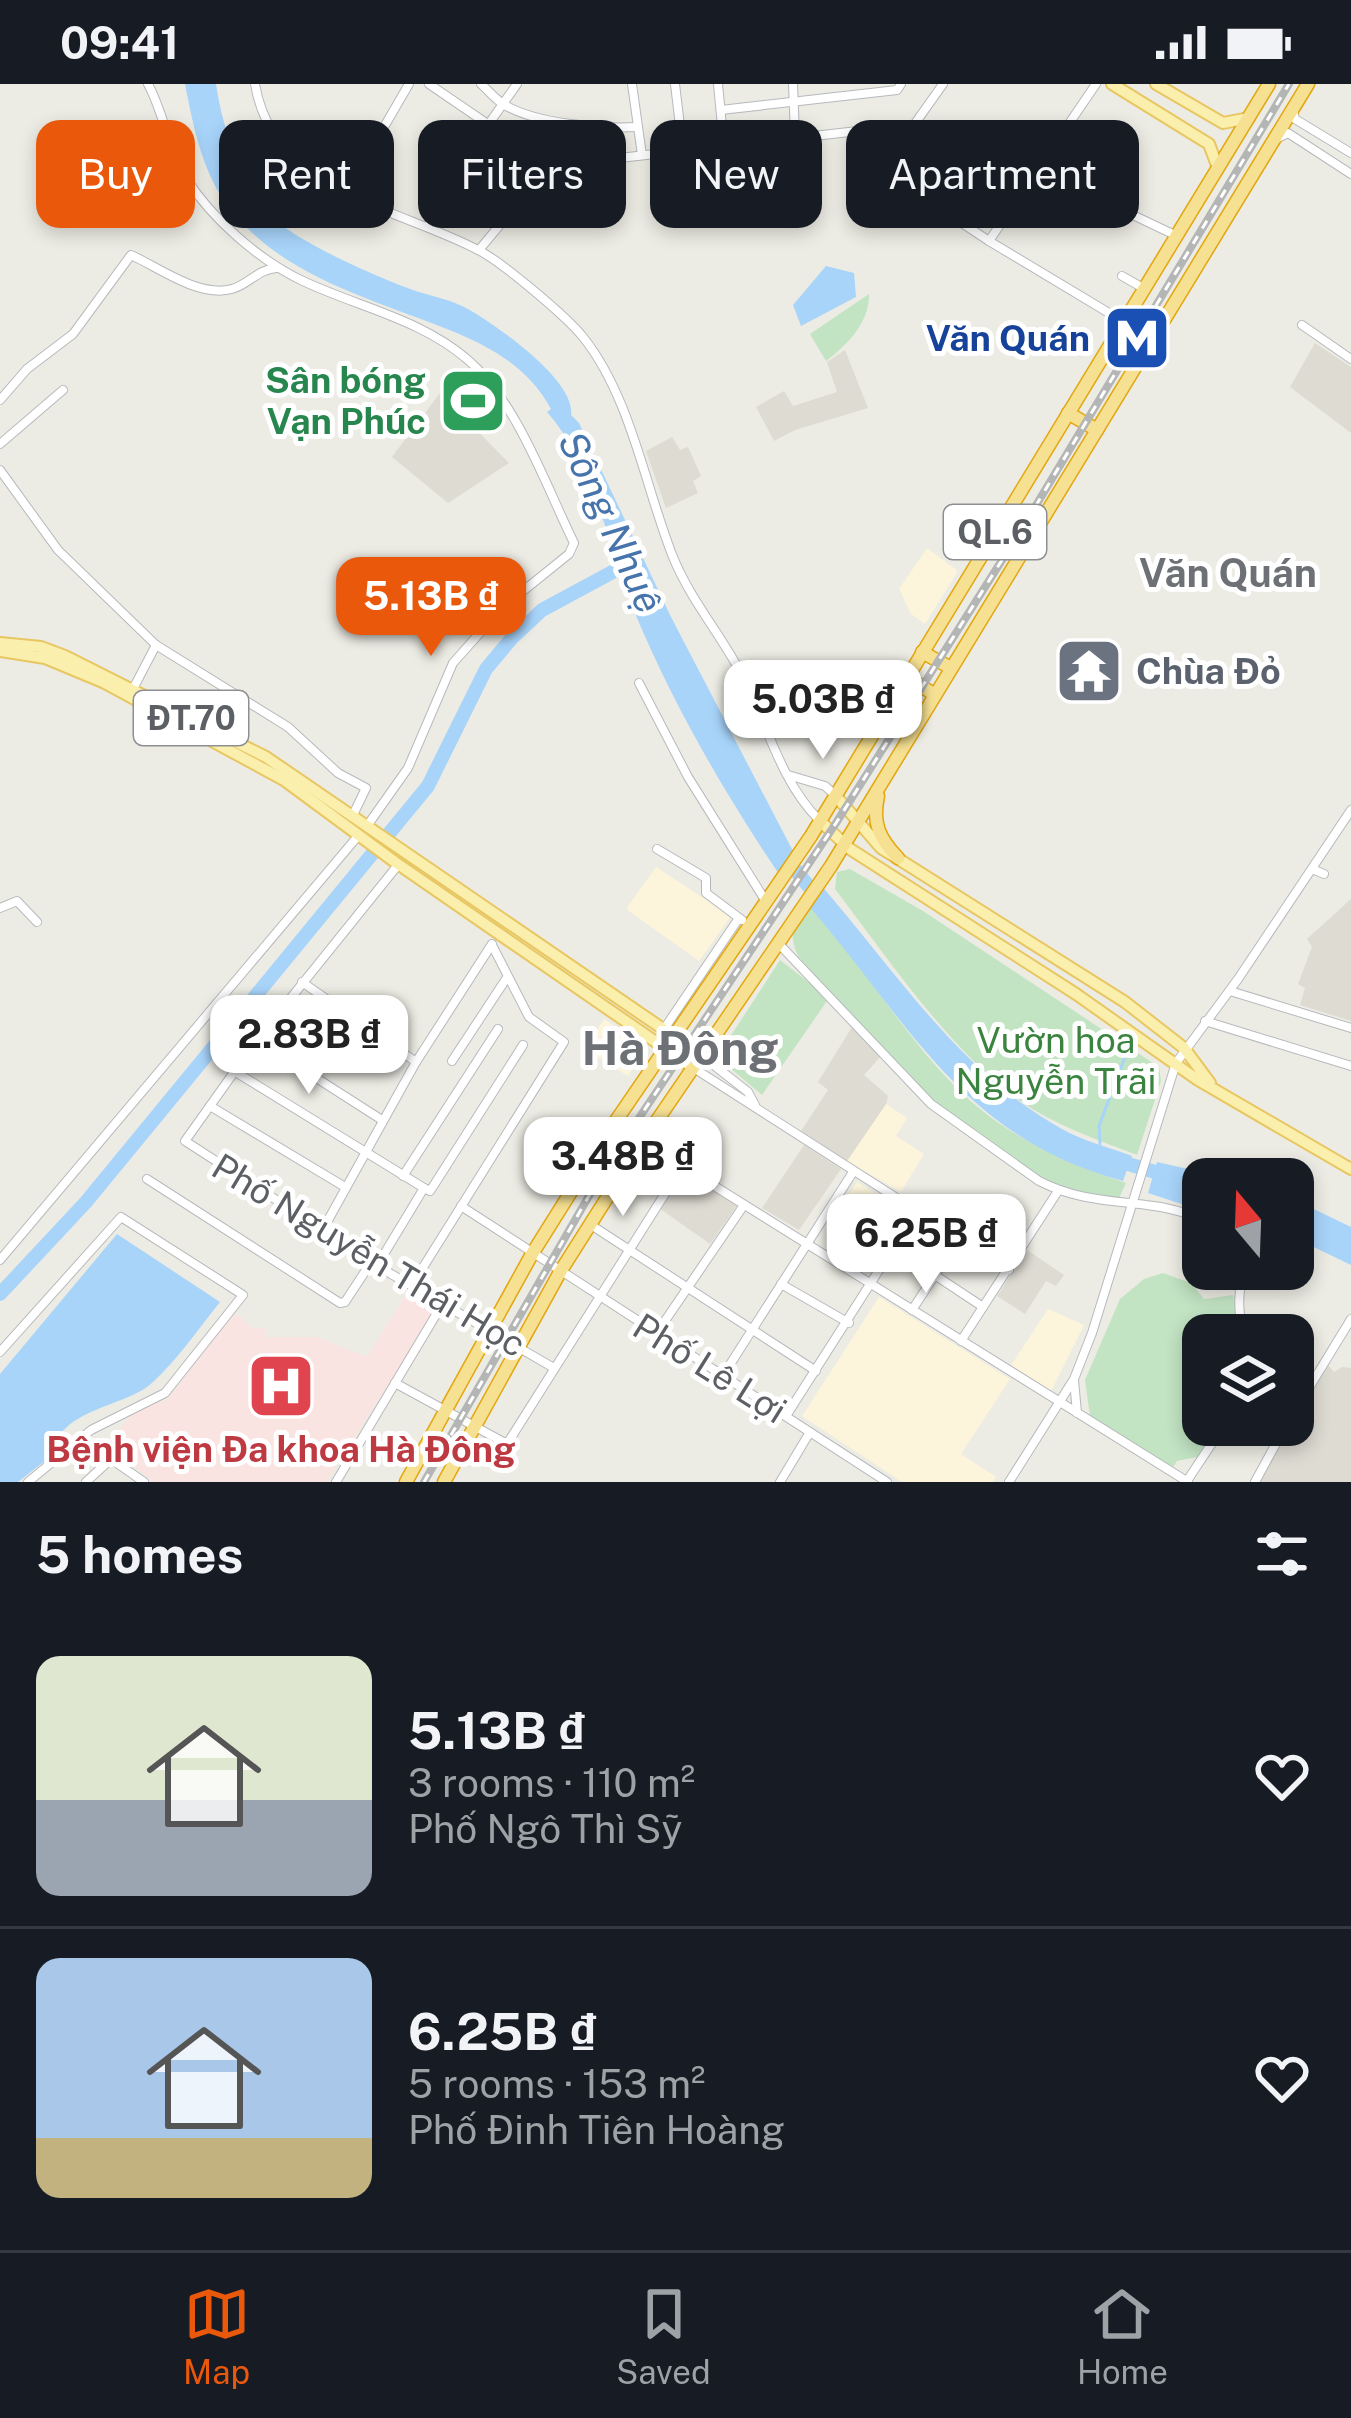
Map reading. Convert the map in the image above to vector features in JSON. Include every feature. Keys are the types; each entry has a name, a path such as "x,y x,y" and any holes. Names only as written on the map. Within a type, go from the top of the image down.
{"highway":[{"name":"QL.6","path":"406,1482 532,1254 665,1037 744,921 769,897 811,836 1269,84"},
{"name":"QL.6","path":"444,1482 560,1272 643,1141 831,866 1308,84"},
{"path":"1068,413 1097,430"},
{"path":"922,652 951,668"},
{"path":"907,677 935,695"},
{"path":"879,786 874,821 898,858"}],"main road":[{"path":"1112,84 1203,139 1214,149 1217,170"},
{"path":"1156,84 1215,119 1229,124 1249,118"},
{"path":"1203,139 1215,119"},
{"name":"ĐT.70","path":"0,647 134,687 224,730 400,859 665,1037 704,1057"},
{"name":"ĐT.70","path":"90,672 352,817 364,833"},
{"path":"836,796 881,848 1125,1002 1184,1048 1213,1086"},
{"path":"820,821 844,843 1176,1064 1351,1169"},
{"name":"ĐT.70","path":"439,885 495,939 546,958"},
{"path":"1049,976 1060,961"},
{"path":"1114,1019 1125,1002"},
{"name":"ĐT.70","path":"665,1037 696,1069"}],"street":[{"path":"0,1260 364,833 408,768 453,663 502,608 569,554 574,543 514,421 467,359 402,320 278,268 213,210 185,176 148,84"},
{"path":"255,84 267,120"},
{"path":"389,120 410,84"},
{"path":"429,84 480,120"},
{"path":"481,84 505,105 549,119 606,129 638,127"},
{"path":"493,120 517,84"},
{"path":"632,84 642,155"},
{"path":"675,84 679,120"},
{"path":"718,84 722,120"},
{"path":"793,84 794,120"},
{"path":"721,110 897,90 901,84"},
{"path":"916,120 943,84"},
{"path":"1072,120 1096,84"},
{"path":"1293,110 1295,118 1351,153"},
{"path":"1300,140 1308,126"},
{"path":"1275,140 1288,133 1351,174"},
{"path":"626,157 650,154"},
{"path":"1139,218 1177,236"},
{"path":"432,228 479,250 581,334 604,371 646,470 673,556 740,671 787,775 820,821"},
{"path":"479,250 497,228"},
{"path":"968,228 1124,322"},
{"path":"989,242 999,228"},
{"path":"0,400 27,368 73,334 131,255 212,291 234,288 262,270 278,268"},
{"path":"1122,277 1145,288"},
{"path":"1301,325 1351,359"},
{"path":"0,444 63,390"},
{"path":"0,470 64,558 156,645 304,740 338,773 366,788 352,817"},
{"path":"134,687 156,645"},
{"path":"639,683 688,777 769,897"},
{"path":"224,730 238,699"},
{"path":"787,775 825,786 836,796"},
{"path":"1009,1482 1073,1379 1184,1048 1230,991 1351,810"},
{"path":"657,849 706,878 706,893 744,921"},
{"path":"345,1187 210,1106 400,859"},
{"path":"1312,869 1324,874"},
{"path":"0,908 16,901 37,922"},
{"path":"412,1286 564,1042 529,1018 506,978 495,939"},
{"path":"322,1232 416,1062 495,939"},
{"path":"778,943 931,1104 1058,1191 1095,1202 1182,1214"},
{"path":"452,1061 506,978"},
{"path":"302,982 416,1062"},
{"path":"1230,991 1351,1028"},
{"path":"1205,1022 1351,1066"},
{"path":"403,1176 498,1030"},
{"path":"257,1040 382,1120"},
{"path":"234,1071 430,1191 523,1045"},
{"path":"704,1057 748,1092 756,1106"},
{"path":"696,1069 1009,1270"},
{"name":"Phố Nguyễn Thái Học","path":"210,1106 185,1141 322,1232 554,1368"},
{"path":"643,1141 1188,1482 1211,1446"},
{"path":"395,1383 507,1444 683,1165"},
{"path":"722,1377 853,1172"},
{"path":"147,1179 340,1303 346,1302 375,1263 424,1188"},
{"path":"961,1341 1058,1191"},
{"path":"656,1334 744,1204"},
{"name":"Phố Lê Lợi","path":"461,1206 887,1482"},
{"path":"786,1416 916,1212"},
{"path":"0,1352 121,1217 243,1295 165,1393 91,1430 28,1482"},
{"path":"590,1224 816,1371"},
{"path":"912,1310 960,1237"},
{"path":"894,1248 983,1307"},
{"path":"781,1284 849,1323"},
{"path":"336,1482 443,1304"},
{"path":"1314,1380 1351,1319"},
{"path":"1073,1379 1077,1415"},
{"path":"780,1482 810,1432"},
{"path":"1255,1482 1275,1446"},
{"path":"86,1482 111,1459 144,1482"}],"shaded area":[{"path":"1315,343 1351,367 1351,433 1290,387"},
{"path":"845,350 868,408 774,441 756,407 784,391 793,406 837,392 827,362"},
{"path":"440,393 509,463 448,503 392,457"},
{"path":"672,437 680,450 688,447 701,476 693,481 698,493 666,508 646,451"},
{"path":"927,548 958,571 925,624 911,614 899,589"},
{"path":"656,867 731,916 699,961 626,909"},
{"path":"1351,899 1351,1021 1300,1005 1305,988 1298,984 1312,947 1307,939"},
{"path":"604,1019 643,1044 645,1050 628,1076 585,1049"},
{"path":"852,1027 881,1056 864,1075 888,1096 847,1161 801,1131 828,1090 818,1082"},
{"path":"886,1104 907,1118 896,1136 924,1154 901,1192 847,1161"},
{"path":"804,1145 841,1169 799,1230 762,1208"},
{"path":"684,1170 738,1204 710,1244 659,1208"},
{"path":"857,1182 911,1216 892,1245 838,1211"},
{"path":"1027,1250 1064,1275 1056,1286 1046,1281 1025,1314 997,1296"},
{"name":"Bệnh viện Đa khoa Hà Đông","path":"411,1287 439,1305 326,1482 154,1482 113,1451 118,1445 112,1440 133,1412 167,1399 235,1313 253,1328 265,1328 265,1337 317,1337 367,1357"},
{"path":"879,1297 1010,1379 961,1454 996,1477 993,1482 902,1482 802,1416"},
{"path":"1048,1309 1084,1325 1051,1391 1010,1367"},
{"path":"1328,1365 1334,1372 1351,1368 1351,1482 1257,1482 1279,1446 1314,1446 1314,1388"}],"green space":[{"path":"869,294 861,323 826,361 810,334"},
{"name":"Sân bóng Vạn Phúc","path":"460,370 505,412 486,432 441,391"},
{"name":"Vườn hoa Nguyễn Trãi","path":"850,869 923,911 1159,1067 1161,1081 1137,1155 1032,1109 969,1056 921,1002 835,889 837,872"},
{"path":"811,908 923,1051 964,1095 1040,1148 1126,1183 1119,1198 1078,1195 1034,1177 943,1110 798,956 793,929"},
{"path":"780,960 829,998 762,1095 717,1057"},
{"path":"1163,1273 1182,1280 1182,1290 1197,1290 1204,1299 1233,1295 1236,1314 1182,1314 1182,1446 1205,1446 1197,1457 1177,1461 1173,1467 1090,1416 1085,1380 1120,1299 1144,1279"}],"water":[{"path":"185,84 216,84 223,120 219,120 219,191 205,163"},
{"path":"287,228 360,268 466,308 548,370 569,401 571,415 579,423 671,617 794,853 779,874 673,694 632,605 579,460 532,382 482,345 301,268 250,230"},
{"path":"826,266 854,273 856,297 801,326 793,305"},
{"path":"820,884 931,1018 992,1079 1062,1129 1132,1156 1123,1181 1067,1161 1019,1136 942,1070 807,904"},
{"path":"1157,1162 1182,1168 1182,1204 1148,1193"},
{"path":"1314,1209 1351,1227 1351,1265 1314,1247"},
{"path":"117,1234 220,1302 153,1382 67,1427 51,1456 18,1482 0,1482 0,1374"}],"waterway":[{"path":"0,1294 86,1202 428,786 486,669 511,639 542,610 631,562"},
{"name":"Sông Nhuệ","path":"784,856 819,899"},
{"path":"1100,1144 1099,1126 1128,1049"},
{"name":"Sông Nhuệ","path":"1111,1159 1182,1180"}],"railway":[{"path":"424,1482 601,1175 836,823 1026,522 1289,84"}],"place":[{"name":"Văn Quán","path":"1137,338"},
{"name":"Sân bóng Vạn Phúc","path":"473,401"},
{"name":"Chùa Đỏ","path":"1089,671"},
{"name":"Bệnh viện Đa khoa Hà Đông","path":"281,1386"}],"district":[{"name":"Văn Quán","path":"1228,573"},
{"name":"Hà Đông","path":"680,1048"}]}
